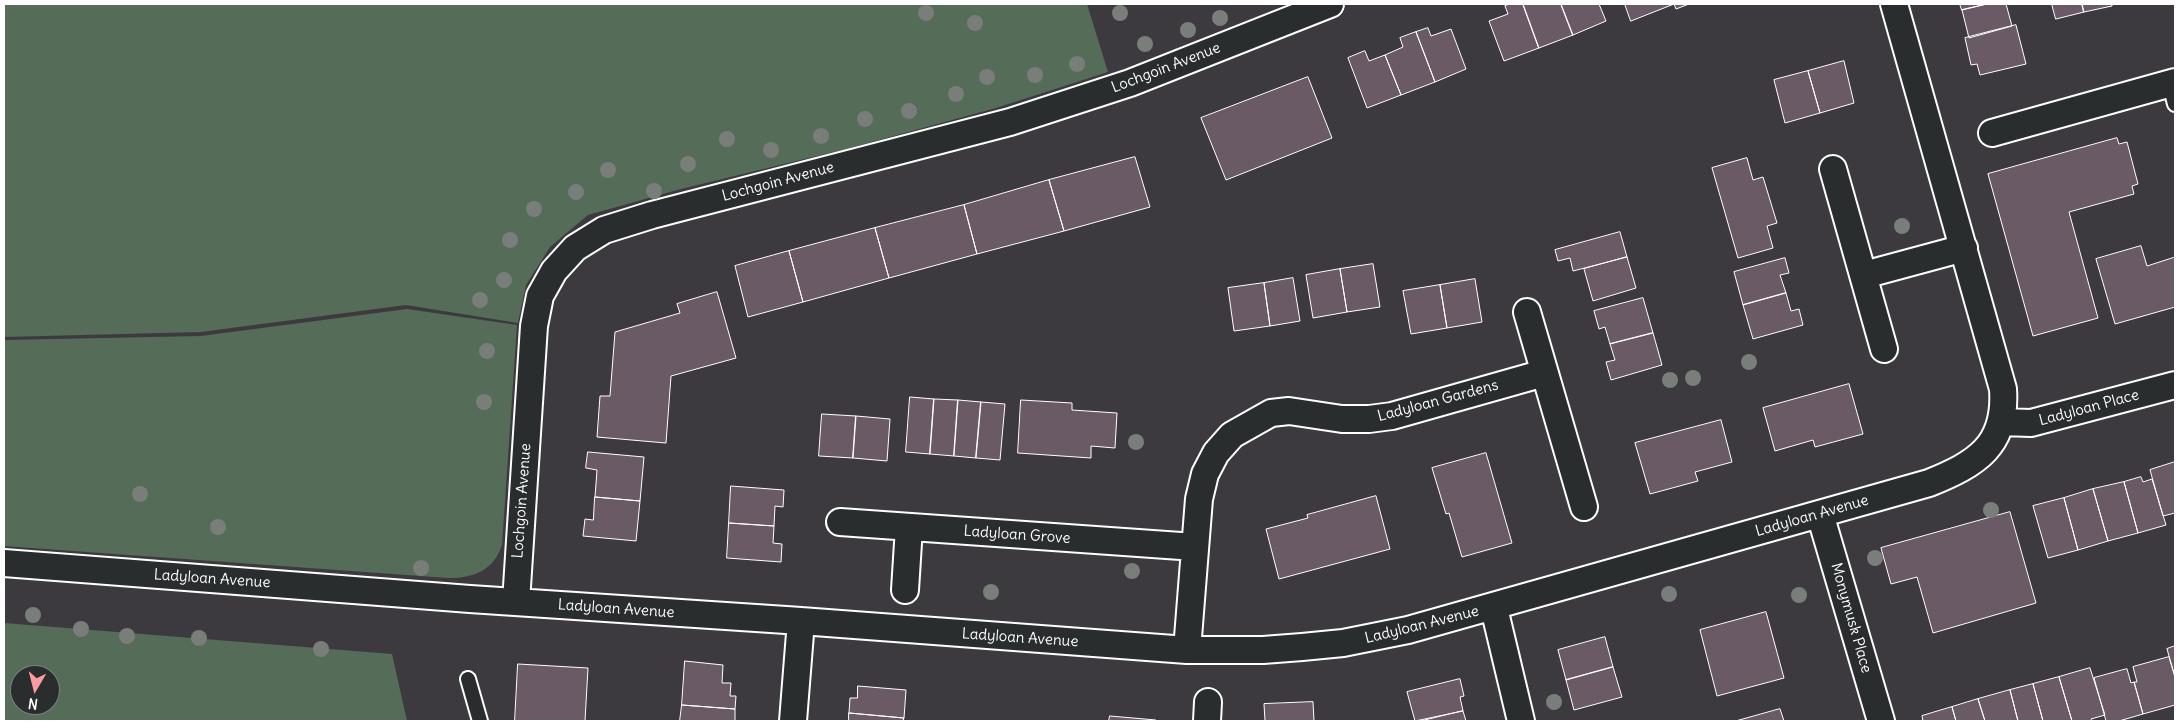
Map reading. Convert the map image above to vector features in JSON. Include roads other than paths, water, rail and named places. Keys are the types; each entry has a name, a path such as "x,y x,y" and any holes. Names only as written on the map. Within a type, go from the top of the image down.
{"street":[{"name":"Lochgoin Avenue","path":"516,602 534,326 540,296 554,271 575,248 604,230 652,215 1010,122 1130,83 1330,4"},
{"path":"1894,4 2003,389 2004,406 2000,427"},
{"path":"1992,133 2174,90"},
{"path":"1833,169 1884,349"},
{"path":"1864,275 1964,248"},
{"path":"1527,312 1584,507"},
{"name":"Ladyloan Gardens","path":"1188,650 1199,499 1205,474 1216,453 1232,435 1271,413 1290,411 1342,419 1392,416 1544,373"},
{"name":"Ladyloan Place","path":"2000,427 2031,423 2175,385"},
{"name":"Ladyloan Avenue","path":"4,563 1188,650 1263,650 1344,643 1408,630 1494,608 1929,483 1960,471 1979,457 2000,427"},
{"name":"Monymusk Place","path":"1820,514 1881,721"},
{"name":"Ladyloan Grove","path":"840,522 1194,547"},
{"path":"905,590 908,527"},
{"path":"1494,608 1521,721"},
{"path":"793,721 801,621"}],"lane":[{"path":"468,679 480,721"}]}
